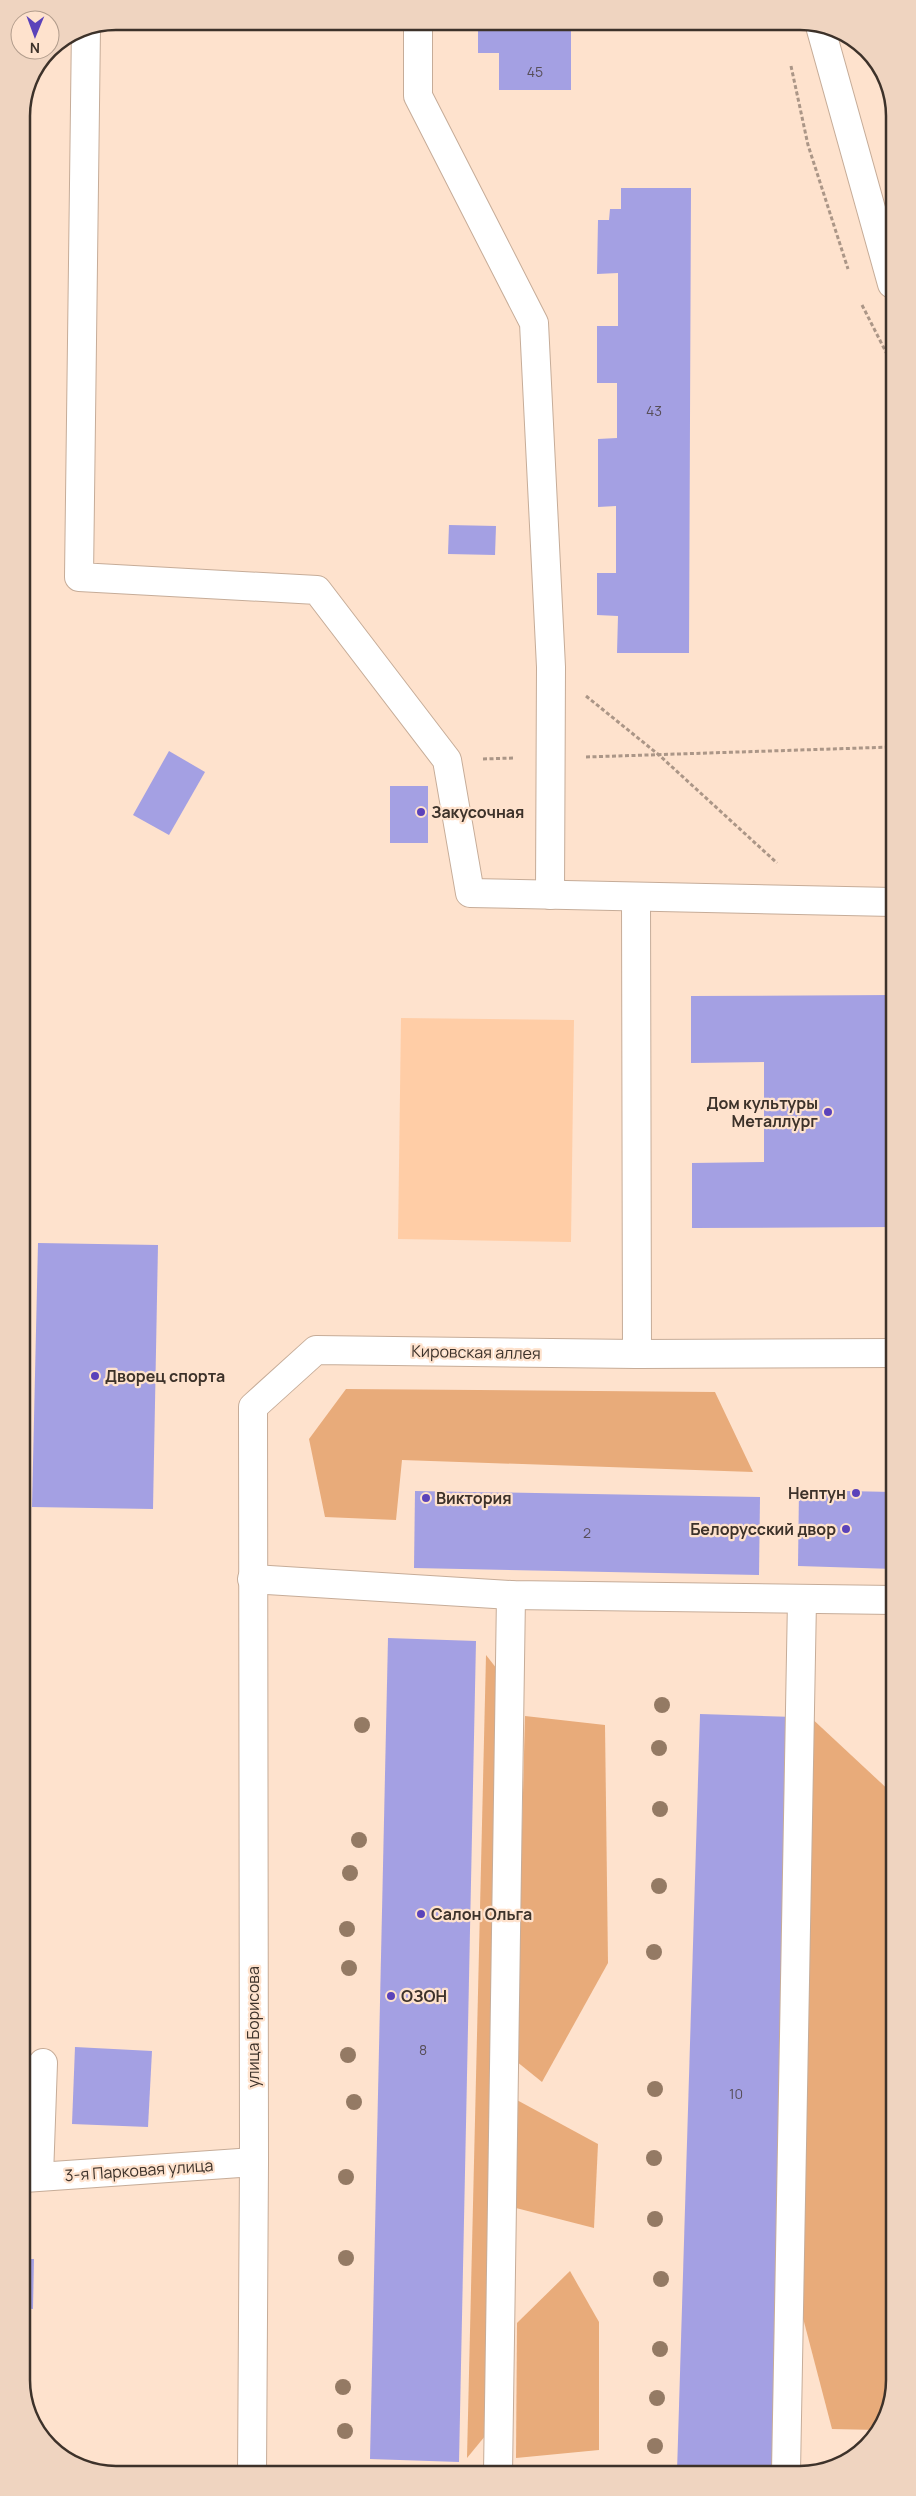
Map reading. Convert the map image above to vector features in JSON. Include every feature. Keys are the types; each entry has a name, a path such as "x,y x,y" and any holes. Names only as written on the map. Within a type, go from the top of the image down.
{"street":[{"path":"418,30 418,96 534,323 551,667 550,895"},
{"path":"822,33 886,262"},
{"path":"86,36 79,577 318,590 447,760 470,893 886,902"},
{"path":"636,898 637,1354"},
{"name":"Кировская аллея","path":"252,1579 253,1406 316,1350 637,1354 886,1353"},
{"path":"252,1579 511,1595 886,1600"},
{"name":"улица Борисова","path":"252,1579 254,2162 252,2466"},
{"path":"498,2466 511,1595"},
{"path":"786,2466 802,1600"},
{"path":"32,2177 43,2063"},
{"name":"3-я Парковая улица","path":"32,2177 254,2162"}],"path":[{"path":"551,667 659,755 818,901"},
{"path":"447,760 886,747"}],"shaded area":[{"path":"401,1018 574,1020 571,1242 398,1239"},
{"path":"346,1389 715,1392 753,1472 402,1460 396,1520 325,1517 309,1439"},
{"path":"486,1655 504,1678 490,2430 467,2458"},
{"path":"807,1714 886,1788 886,2380 881,2408 870,2430 832,2429 797,2295"},
{"path":"525,1716 605,1725 608,1963 542,2082 516,2061"},
{"path":"515,2099 598,2144 594,2228 516,2208"},
{"path":"570,2271 599,2322 599,2450 516,2458 517,2323"}],"building":[{"path":"478,30 571,30 571,90 499,90 499,53 478,53"},
{"path":"621,188 691,188 689,653 617,653 618,616 597,615 597,573 616,573 616,506 598,507 598,439 617,438 617,383 597,383 597,326 618,326 618,273 597,274 598,220 609,220 610,209 621,209"},
{"path":"449,525 496,526 495,555 448,554"},
{"path":"169,751 205,772 169,835 133,815"},
{"path":"390,786 428,786 428,843 390,843"},
{"name":"Дом культуры Металлург","path":"886,995 886,1227 692,1228 692,1163 764,1162 764,1062 691,1063 691,996"},
{"name":"Дворец спорта","path":"38,1243 158,1245 153,1509 32,1507"},
{"name":"Белорусский двор","path":"799,1490 886,1492 886,1569 798,1566"},
{"path":"415,1491 760,1497 759,1575 414,1568"},
{"path":"388,1638 476,1641 459,2462 370,2459"},
{"path":"700,1714 794,1717 772,2466 677,2466"},
{"path":"75,2047 152,2051 148,2127 72,2124"},
{"path":"30,2259 34,2259 33,2309 30,2309"}],"place":[{"name":"Закусочная","path":"421,812"},
{"name":"Дом культуры Металлург","path":"828,1112"},
{"name":"Дворец спорта","path":"95,1376"},
{"name":"Нептун","path":"856,1493"},
{"name":"Виктория","path":"426,1498"},
{"name":"Белорусский двор","path":"846,1529"},
{"name":"Салон Ольга","path":"421,1914"},
{"name":"ОЗОН","path":"391,1996"}]}
